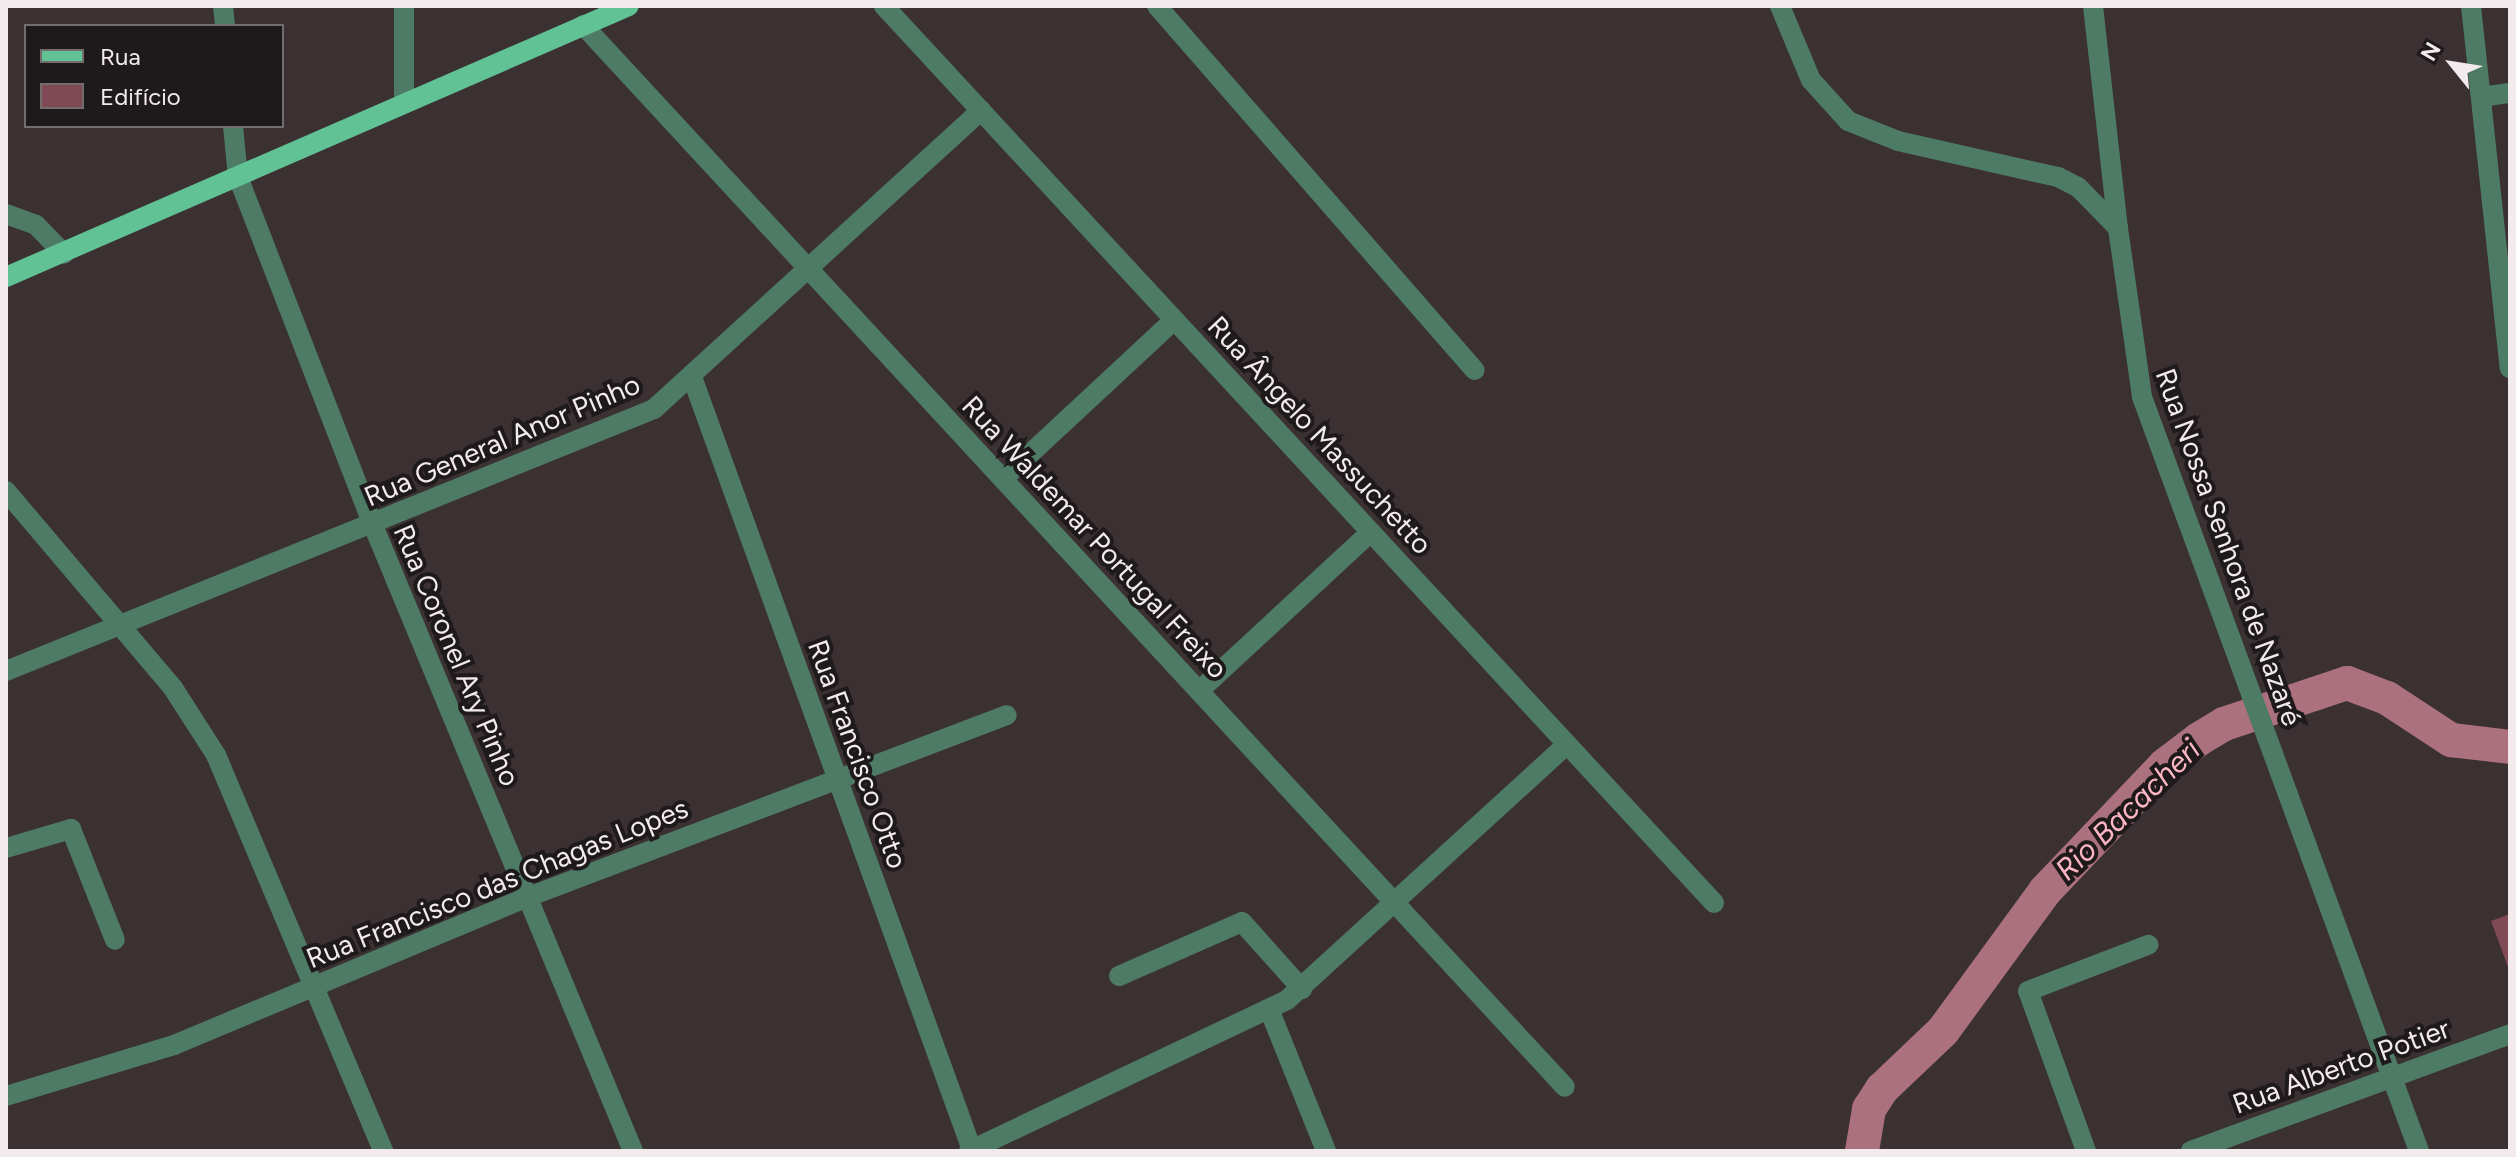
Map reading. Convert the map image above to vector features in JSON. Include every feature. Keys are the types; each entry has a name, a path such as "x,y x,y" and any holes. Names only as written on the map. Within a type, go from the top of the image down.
{"main road":[{"path":"6,277 629,6"}],"street":[{"path":"404,6 404,103"},
{"name":"Rua Ângelo Massuchetto","path":"884,6 1714,903"},
{"path":"1157,6 1474,370"},
{"path":"1780,6 1811,80 1848,121 1898,141 2058,177 2089,196 2118,228"},
{"name":"Rua Nossa Senhora de Nazaré","path":"2093,6 2118,228 2142,397 2419,1151"},
{"path":"2471,6 2481,97 2501,196 2510,368"},
{"name":"Rua Waldemar Portugal Freixo","path":"583,25 1565,1087"},
{"path":"2481,97 2510,93"},
{"name":"Rua General Anor Pinho","path":"6,671 635,419 692,377 981,110"},
{"name":"Rua Coronel Ary Pinho","path":"233,128 238,177 373,525 633,1151"},
{"path":"6,214 36,225 64,254"},
{"path":"1003,479 1174,320"},
{"name":"Rua Francisco Otto","path":"692,377 971,1150"},
{"path":"6,491 173,688 216,755 383,1151"},
{"path":"1199,691 1371,532"},
{"name":"Rua Francisco das Chagas Lopes","path":"6,1096 174,1045 528,897 837,777 1007,715"},
{"path":"971,1150 1269,1009 1302,989 1567,744"},
{"path":"6,848 71,829 115,940"},
{"path":"1119,976 1242,922 1302,989"},
{"path":"2086,1151 2028,991 2148,945"},
{"path":"1269,1009 1326,1151"},
{"name":"Rua Alberto Potier","path":"2191,1151 2510,1034"}],"building":[{"path":"2510,914 2510,967 2508,967 2491,921"}],"waterway":[{"name":"Rio Bacacheri","path":"1862,1151 1869,1109 1882,1089 1943,1031 2045,891 2165,765 2199,739 2224,724 2347,683 2387,698 2451,740 2510,747"}]}
